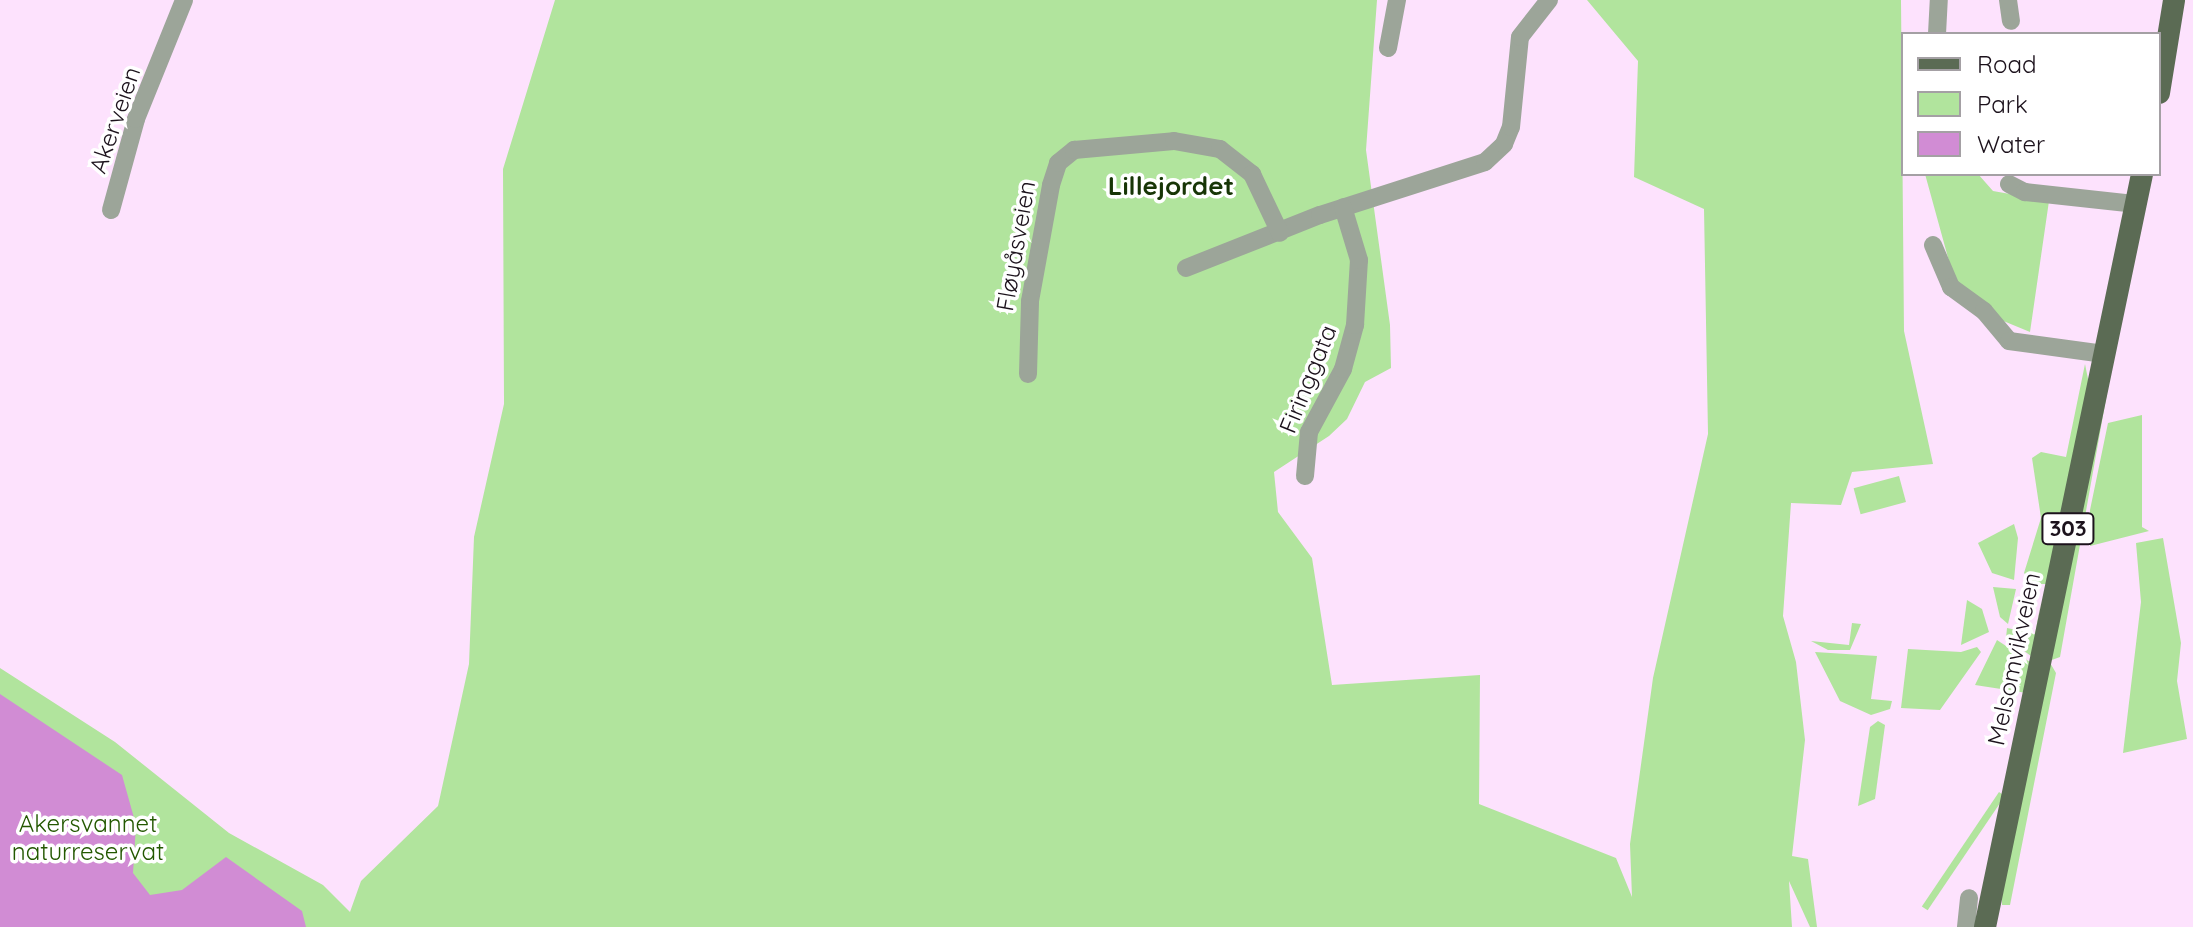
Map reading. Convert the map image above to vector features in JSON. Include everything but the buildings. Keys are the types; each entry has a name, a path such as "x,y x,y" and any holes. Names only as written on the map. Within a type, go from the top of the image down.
{"main road":[{"path":"2161,81 2174,0"},
{"name":"Melsomvikveien","path":"1985,927 2142,176"}],"street":[{"name":"Akerveien","path":"111,210 136,119 184,0"},
{"path":"1388,48 1397,0"},
{"path":"1186,268 1343,207 1477,168 1506,137 1514,114 1516,51 1526,27 1549,0"},
{"path":"1937,32 1939,0"},
{"path":"2008,0 2011,21"},
{"name":"Fløyåsveien","path":"1028,374 1028,314 1051,185 1058,163 1074,150 1174,141 1220,149 1252,174 1280,233"},
{"path":"2009,184 2025,192 2136,204"},
{"name":"Firinggata","path":"1305,476 1309,432 1343,369 1355,325 1359,260 1343,207"},
{"path":"1933,245 1951,287 1984,311 2009,341 2104,354"},
{"path":"1966,927 1969,898"}],"green space":[{"path":"555,0 1377,0 1366,150 1390,325 1391,368 1365,382 1347,419 1329,436 1274,472 1278,512 1312,558 1332,685 1480,675 1479,804 1616,858 1632,897 1630,844 1653,678 1708,434 1704,209 1634,177 1638,61 1587,0 1901,0 1904,331 1933,464 1852,472 1841,505 1791,503 1783,616 1796,662 1805,740 1792,856 1808,859 1817,927 1810,927 1789,881 1792,927 0,927 0,668 115,742 229,833 323,885 350,912 361,881 438,806 469,664 474,537 504,404 503,169"},
{"path":"1926,176 1980,176 1993,191 2049,201 2030,332 2001,320 1955,283"},
{"path":"2085,364 2090,389 2047,584 2035,584 2024,573 2041,518 2032,458 2041,452 2066,457"},
{"path":"2109,382 2060,657 2049,661 2056,673 2010,905 2002,905 2001,880"},
{"path":"2142,415 2142,527 2149,531 2090,546 2090,510 2108,423"},
{"path":"1899,476 1906,502 1861,514 1854,488"},
{"path":"2014,524 2018,538 2014,580 1992,573 1978,543"},
{"path":"2163,538 2181,643 2177,681 2187,739 2123,753 2141,602 2136,543"},
{"path":"1993,587 2016,589 2008,624 2000,617"},
{"path":"1967,600 1982,609 1989,632 1961,645"},
{"path":"2041,602 2027,693 1975,685 1997,640 2030,662 2031,656 2006,638 2007,628 2035,634"},
{"path":"1852,623 1861,624 1850,650 1828,650 1811,641 1849,645"},
{"path":"1977,647 1981,652 1940,710 1901,708 1908,649 1961,652"},
{"path":"1815,652 1877,656 1871,699 1892,701 1890,709 1871,715 1840,701"},
{"path":"1878,721 1885,725 1875,799 1858,806 1870,727"},
{"path":"1999,792 2005,796 1928,910 1922,906"}],"water":[{"name":"Akersvannet naturreservat","path":"0,694 122,775 136,825 133,873 150,895 182,890 226,857 302,911 306,927 0,927"}],"district":[{"name":"Lillejordet","path":"1171,186"}]}
